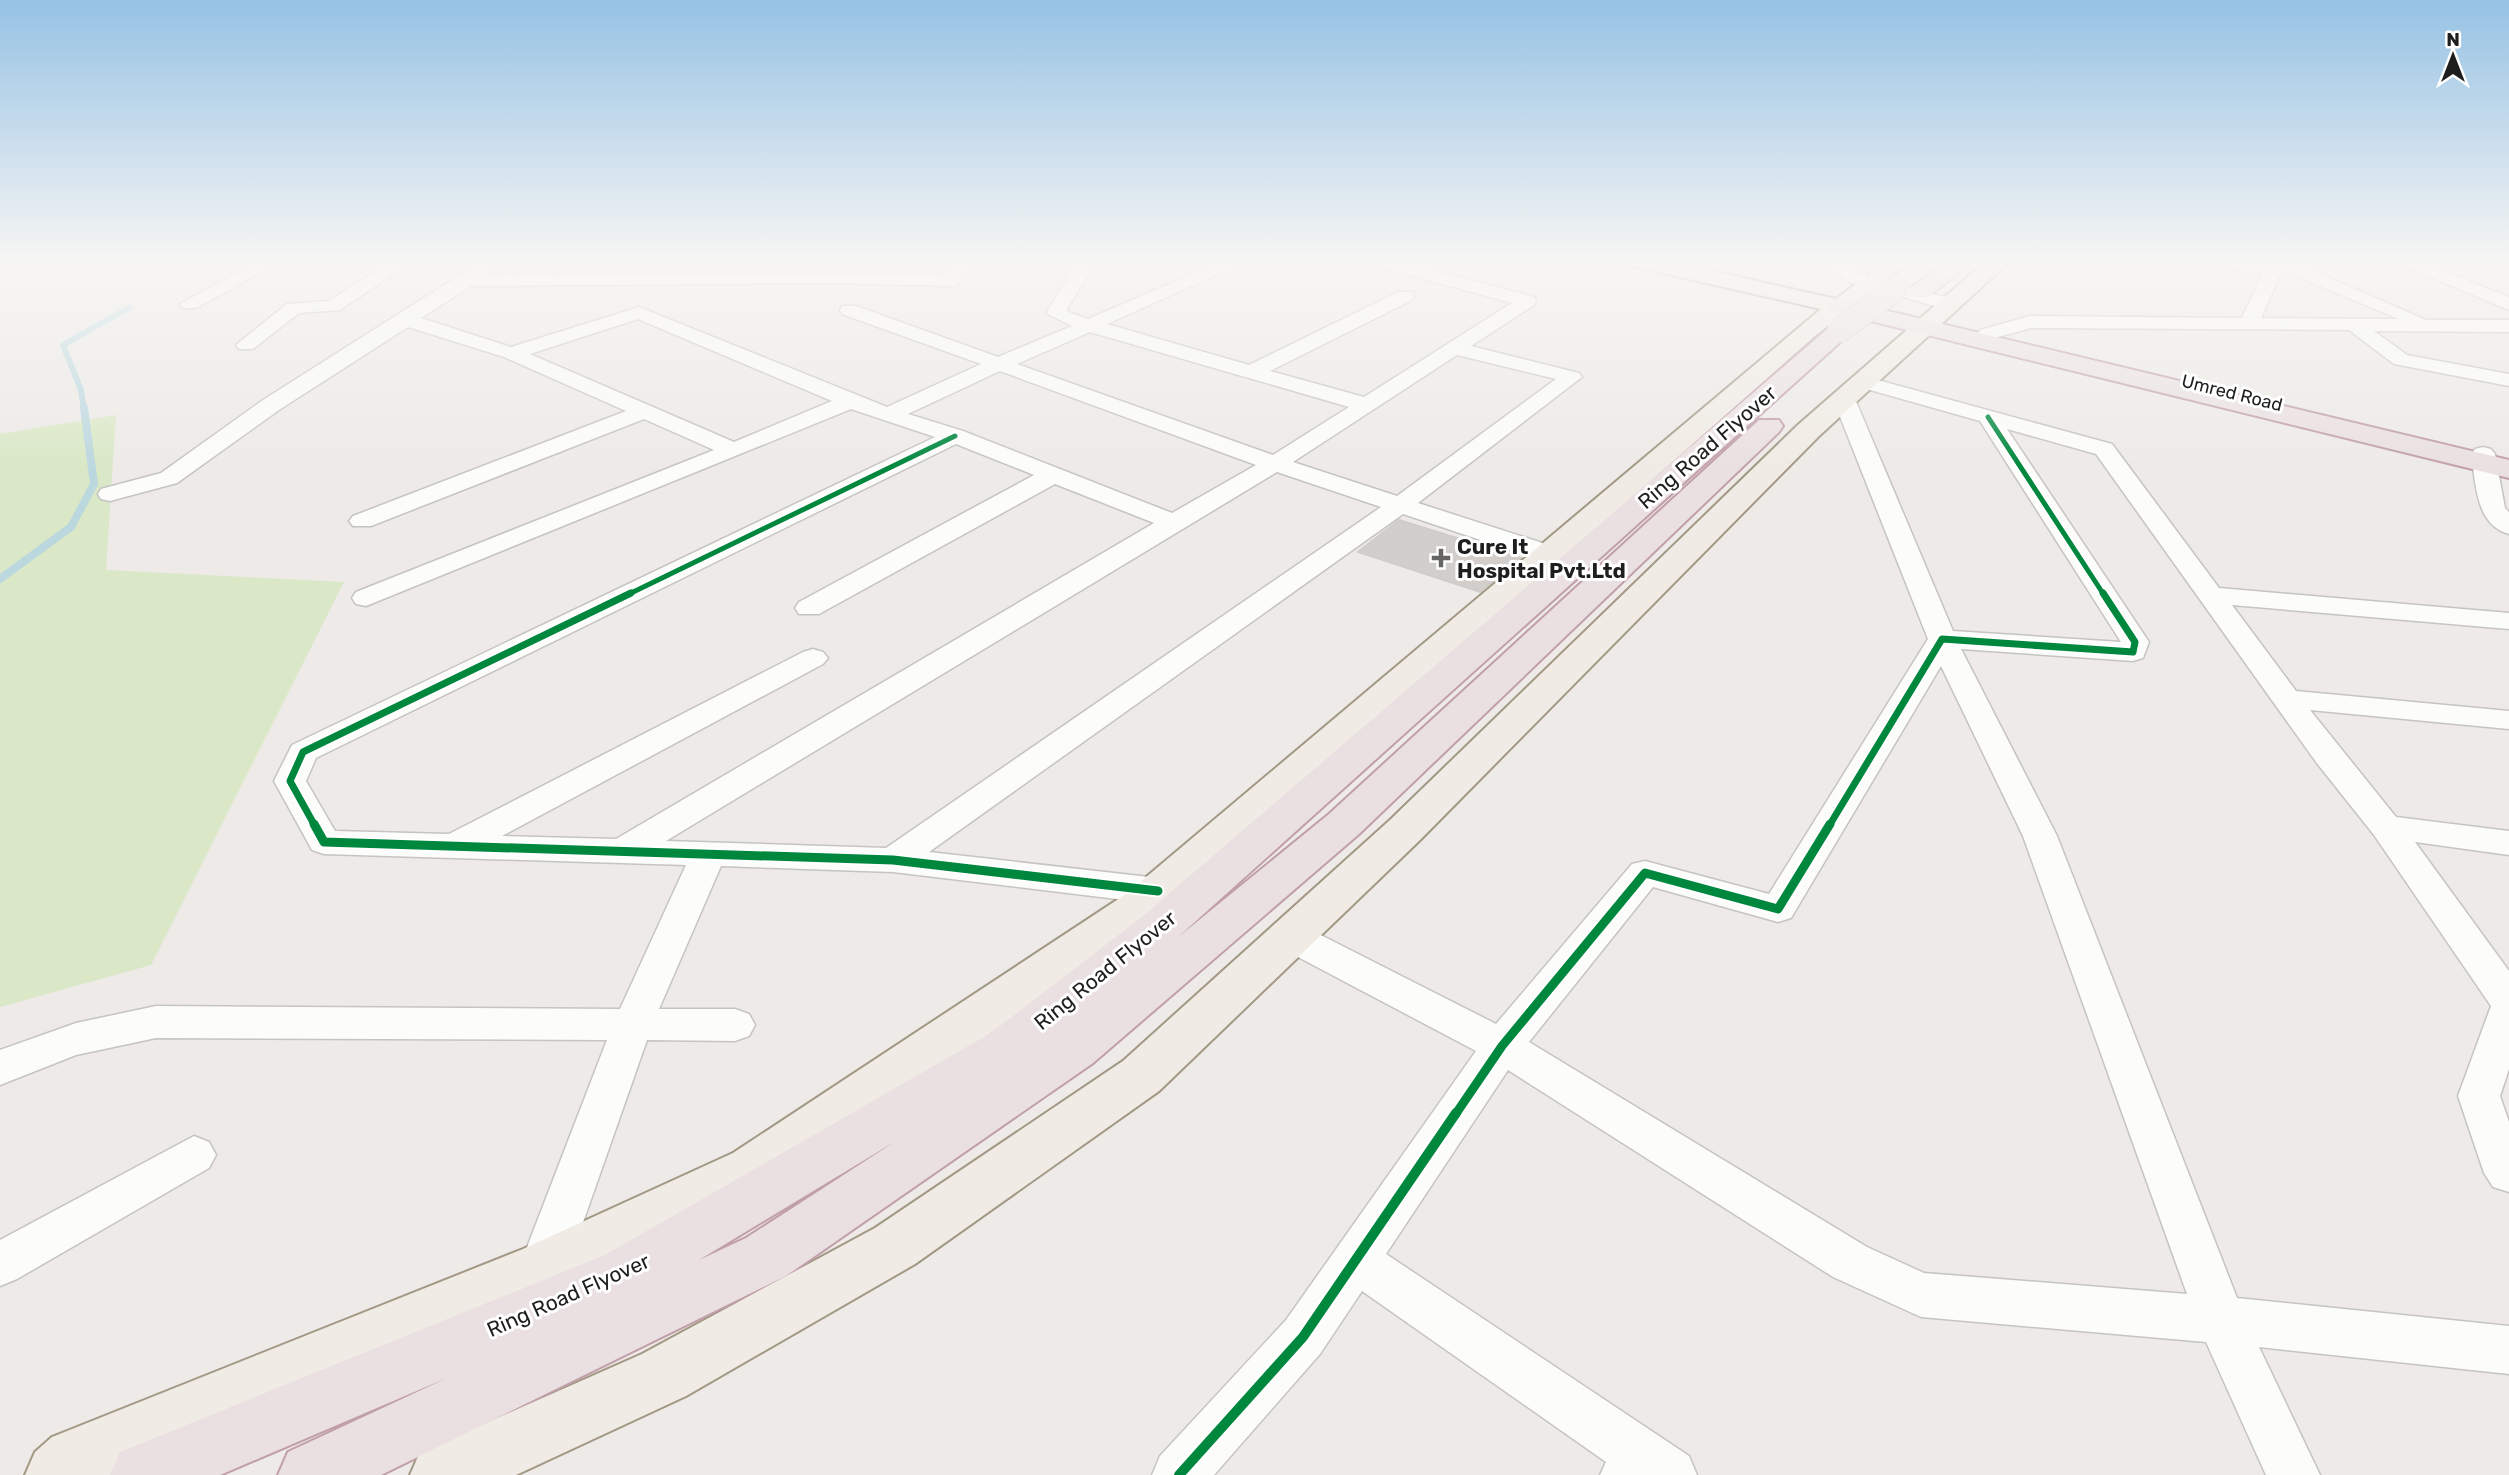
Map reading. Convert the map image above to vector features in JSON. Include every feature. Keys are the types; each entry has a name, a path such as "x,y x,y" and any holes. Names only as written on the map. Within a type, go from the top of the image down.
{"highway":[{"name":"Ring Road Flyover","path":"143,1475 625,1274 1009,1046 1159,928 1846,330"},
{"name":"Ring Road Flyover","path":"311,1475 766,1257 1075,1049 1344,824 1850,330"},
{"name":"Umred Road","path":"1973,330 2496,462"},
{"path":"1986,330 2496,462"}],"main road":[{"path":"58,1475 75,1460 543,1268 752,1170 1158,891 1549,554 1842,330"},
{"path":"443,1475 560,1425 664,1375 895,1245 1141,1076 1292,937 1853,390 1870,330"}],"street":[{"path":"246,345 266,330"},
{"path":"110,494 169,478 271,405 390,330"},
{"path":"437,330 511,353 734,450"},
{"path":"511,353 585,330"},
{"path":"680,330 851,401 955,436 1174,522"},
{"path":"904,330 1275,464 1549,554"},
{"path":"888,415 1077,330"},
{"path":"1106,330 1255,370 1367,405"},
{"path":"1255,370 1336,330"},
{"path":"620,853 1275,464 1482,330"},
{"path":"1987,334 2002,330"},
{"path":"2360,330 2401,360 2509,380"},
{"path":"893,860 1400,505 1573,377 1454,348"},
{"path":"1853,390 1987,417 2104,449 2286,699 2386,827 2509,1000"},
{"path":"1853,390 1942,639 2040,836 2221,1320 2293,1475"},
{"path":"366,597 851,401"},
{"path":"362,521 643,412"},
{"path":"1942,639 2133,652 2135,642 1987,417"},
{"path":"955,436 303,752 290,780 324,842 893,860 1158,891"},
{"path":"2496,462 2493,510 2509,526"},
{"path":"809,608 1053,475"},
{"path":"2210,595 2509,621"},
{"path":"1179,1475 1303,1337 1502,1046 1645,873 1778,909 1942,639"},
{"path":"452,847 813,658"},
{"path":"2286,699 2509,720"},
{"path":"2386,827 2509,843"},
{"path":"543,1268 632,1026 708,855"},
{"path":"1292,937 1502,1046 1850,1262 1921,1295 2221,1320 2509,1350"},
{"path":"2509,1009 2479,1096 2500,1160 2509,1172"},
{"path":"0,1069 24,1056 86,1035 156,1022 735,1025"},
{"path":"0,1264 194,1155"},
{"path":"1356,1260 1646,1468"},
{"path":"522,1475 560,1425"}],"green space":[{"path":"116,415 106,570 344,582 151,965 0,1007 0,434"}],"building":[{"path":"1399,520 1521,558 1480,592 1358,552"}],"waterway":[{"path":"84,410 81,390 63,345 90,330"},
{"path":"0,579 71,527 94,484 84,408"}],"cycle path":[{"path":"1179,1475 1303,1337 1502,1046 1645,873 1778,909 1942,639 2133,652 2135,642 1988,417"},
{"path":"955,436 303,752 290,781 324,842 893,860 1158,891"}],"place":[{"name":"Cure It Hospital Pvt.Ltd","path":"1441,558"}]}
